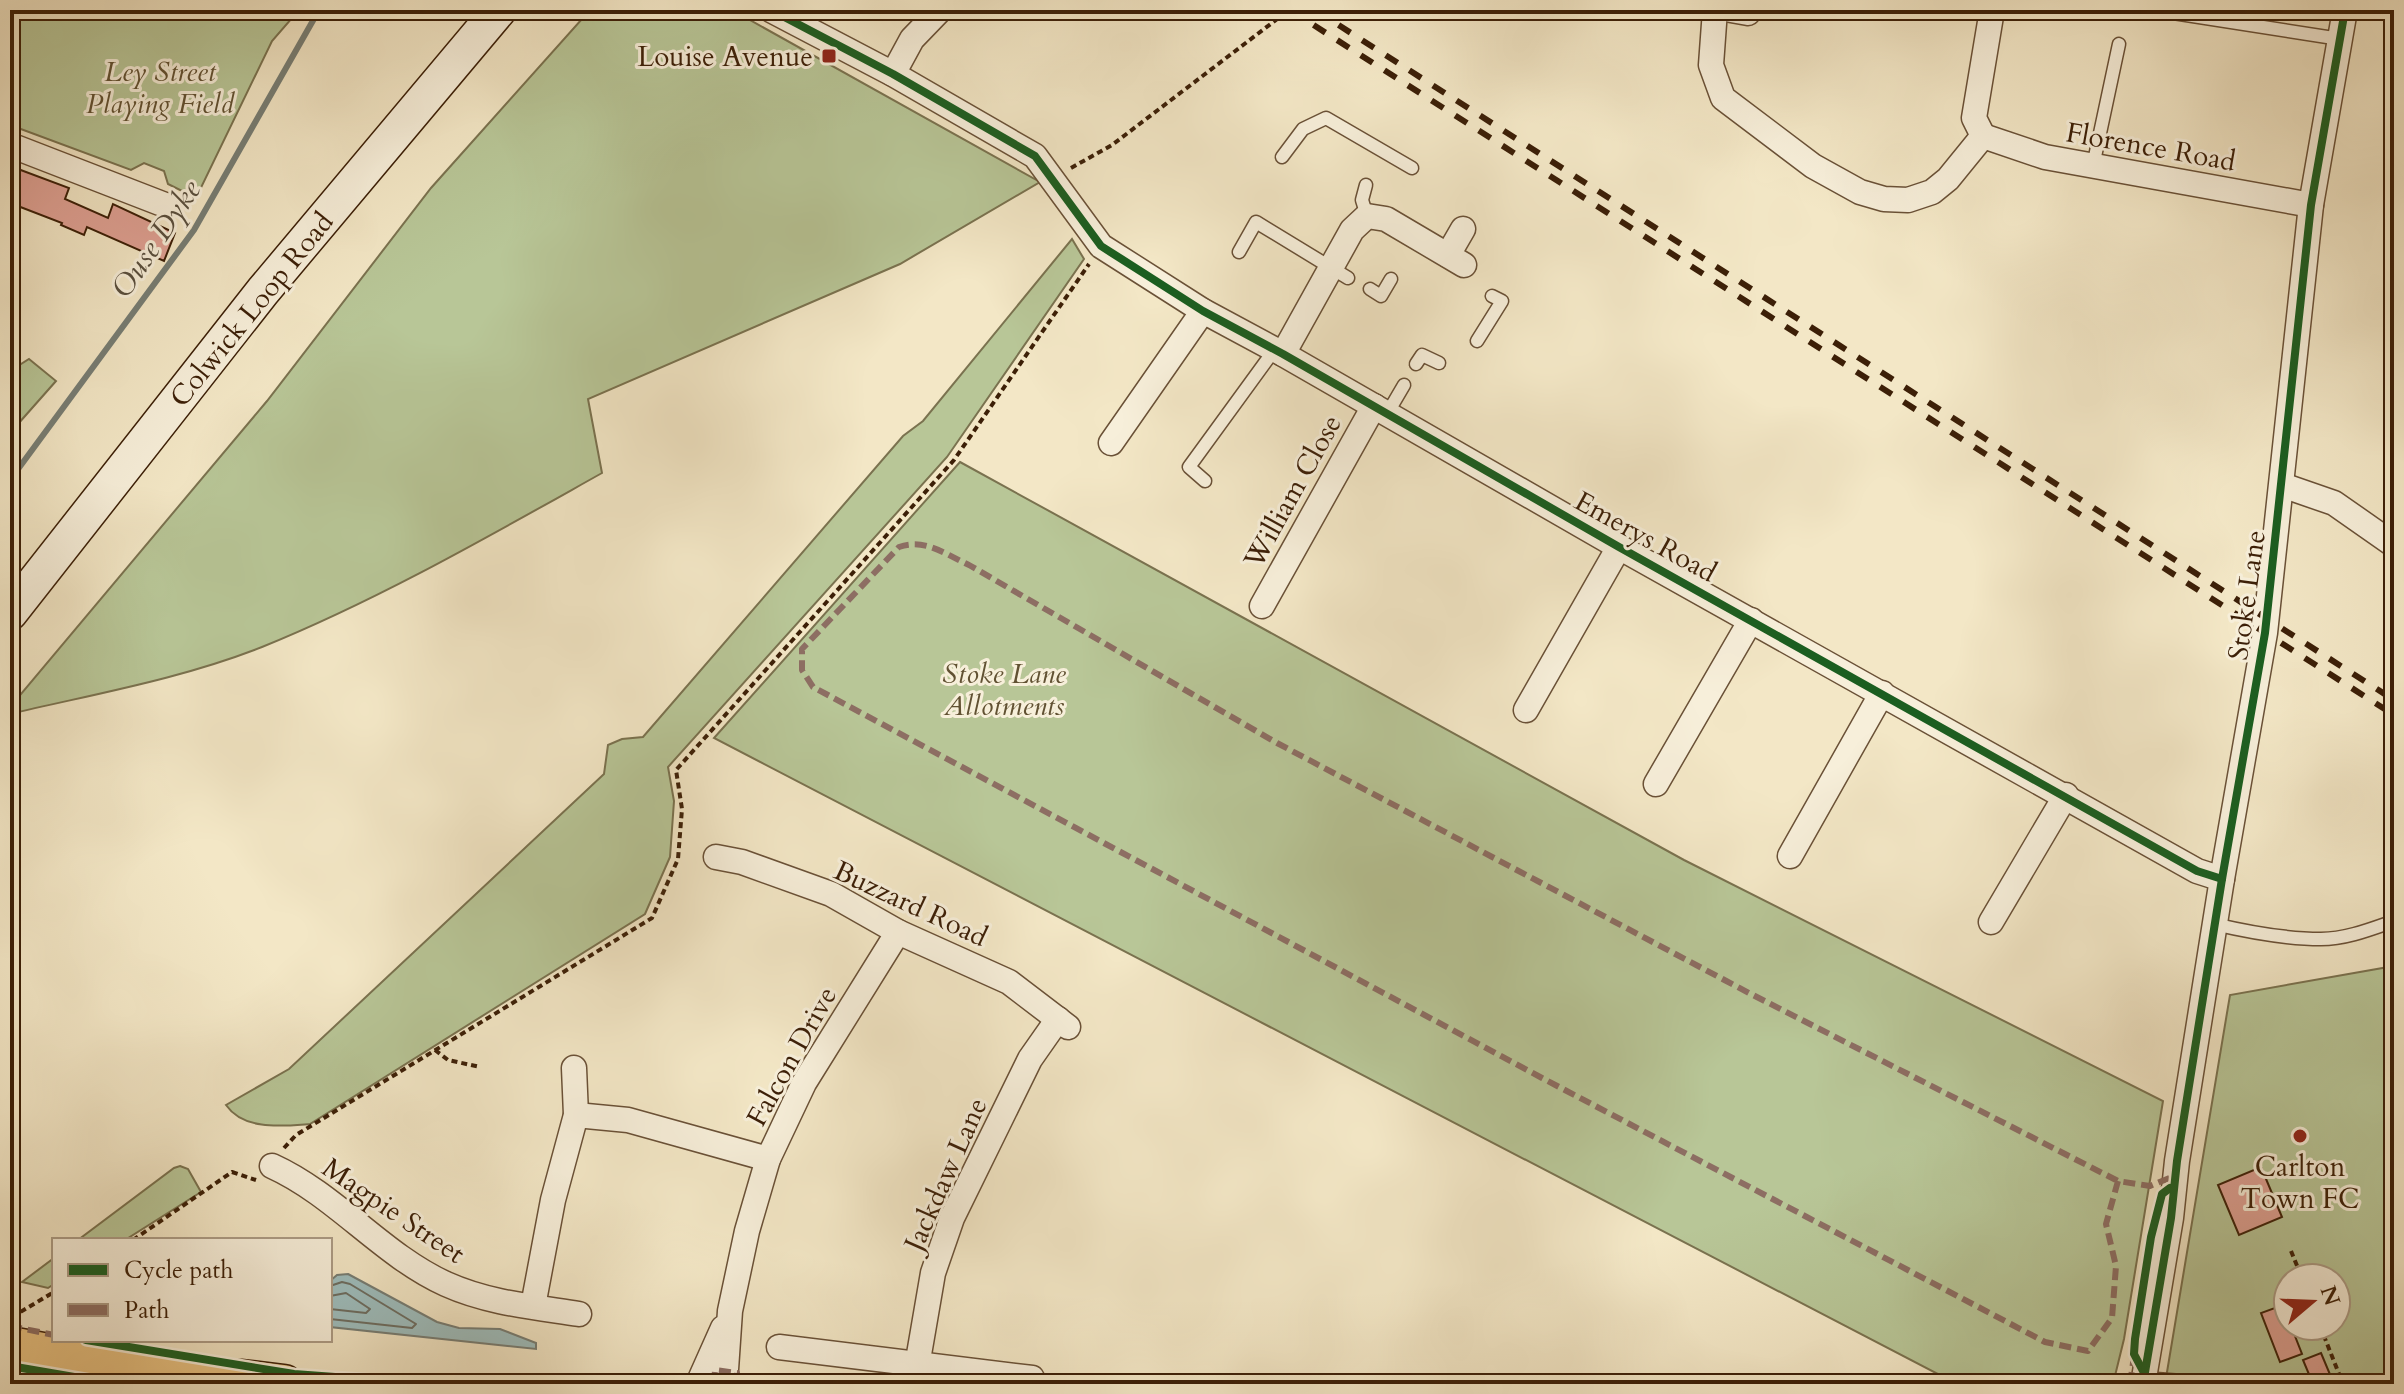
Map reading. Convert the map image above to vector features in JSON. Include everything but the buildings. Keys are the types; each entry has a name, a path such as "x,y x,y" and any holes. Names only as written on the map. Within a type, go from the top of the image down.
{"main road":[{"name":"Colwick Loop Road","path":"10,613 263,291 499,10"},
{"path":"10,1346 215,1384 242,1379 284,1384"}],"street":[{"name":"Emerys Road","path":"771,10 893,74 1035,156 1101,246 1203,311 2197,871 2222,879"},
{"path":"893,74 912,39 940,10"},
{"path":"1715,10 1711,65 1723,98 1813,166 1860,192 1884,199 1908,200 1932,192 1948,179 1983,136 1974,118 1992,10"},
{"name":"Stoke Lane","path":"2143,1381 2171,1218 2214,924 2265,633 2311,205 2345,10"},
{"name":"Florence Road","path":"1983,136 2045,157 2311,205"},
{"path":"10,145 165,205"},
{"path":"1279,352 1339,273 1352,230 1367,216 1386,219 1460,265 1463,229"},
{"path":"1111,443 1203,311"},
{"name":"William Close","path":"1262,606 1381,410"},
{"path":"2282,485 2334,503 2394,545"},
{"path":"1526,710 1619,547"},
{"path":"1655,784 1751,620"},
{"path":"1790,856 1882,693"},
{"path":"1991,922 2066,795"},
{"name":"Buzzard Road","path":"716,857 742,862 831,894 898,932 1009,982 1063,1023"},
{"name":"Falcon Drive","path":"725,1384 730,1311 747,1231 768,1159 798,1093 898,932"},
{"name":"Jackdaw Lane","path":"917,1366 933,1273 952,1218 1030,1059 1063,1023"},
{"path":"533,1306 553,1200 576,1115 574,1068"},
{"path":"576,1115 628,1120 768,1159"},
{"name":"Magpie Street","path":"272,1166 310,1189 401,1257 446,1284 478,1297 579,1314"},
{"name":"Falcon Drive","path":"698,1384 730,1311"},
{"path":"779,1347 1032,1378"}],"lane":[{"path":"2154,10 2340,39"},
{"path":"2093,166 2119,44"},
{"path":"1282,157 1303,129 1326,118 1381,155 1412,168"},
{"path":"1366,185 1362,200 1367,216"},
{"path":"1239,252 1256,222 1339,273"},
{"path":"1370,289 1381,296 1391,279"},
{"path":"1477,341 1502,301 1492,296"},
{"path":"1205,481 1189,467 1279,352"},
{"path":"1416,364 1422,355 1439,363"},
{"path":"1381,410 1404,385"},
{"path":"2214,924 2242,931 2322,939 2356,934 2394,921"},
{"path":"2143,1381 2182,1381"}],"path":[{"path":"1053,179 1112,145 1289,10"},
{"path":"136,1238 232,1172 263,1183 278,1155 296,1135 652,918 678,859 682,809 676,770 954,460 1101,246"},
{"path":"435,1050 448,1060 480,1067"},
{"path":"2291,1251 2295,1262"},
{"path":"10,1318 52,1293"},
{"path":"2326,1342 2343,1384"}],"green space":[{"name":"Ley Street Playing Field","path":"10,10 299,10 272,41 196,198 168,184 164,171 144,163 131,170 10,125"},
{"path":"590,10 732,10 1040,182 900,264 588,399 602,473 392,587 306,628 231,658 137,685 10,714 10,707 267,401 431,188"},
{"path":"1072,239 1084,259 947,457 668,767 674,801 670,857 645,914 310,1124 265,1125 253,1123 234,1113 226,1105 289,1069 604,774 608,745 622,739 643,737 903,436 923,421"},
{"path":"29,359 56,381 10,433 10,371"},
{"name":"Stoke Lane Allotments","path":"960,462 1684,860 2163,1101 2124,1339 2113,1384 1957,1384 714,738"},
{"name":"Carlton Town FC","path":"2394,966 2394,1384 2165,1384 2230,995"},
{"path":"180,1166 188,1169 201,1192 128,1238 81,1238"},
{"path":"52,1260 52,1285 48,1288 22,1282"}],"water":[{"path":"348,1274 437,1322 459,1328 500,1329 536,1343 536,1349 332,1327 332,1279 337,1275"}],"waterway":[{"name":"Ouse Dyke","path":"10,480 194,230 319,10"}],"railway":[{"path":"1290,10 2394,715"},
{"path":"1315,10 2394,700"}],"marked path":[{"path":"2118,1181 2106,1224 2116,1266 2112,1318 2088,1351 2045,1342 1542,1078 813,687 802,670 802,649 899,547 918,544 935,548 1277,743 1749,993 2118,1181 2150,1186 2172,1177"},
{"path":"10,1326 52,1335"},
{"path":"2130,1384 2134,1356"},
{"path":"714,1384 715,1370 737,1373 736,1384"}],"cycle path":[{"path":"771,10 893,74 1035,156 1101,246 1203,311 2197,871 2222,879"},
{"path":"2143,1384 2222,879 2265,633 2311,205 2345,10"},
{"path":"2143,1371 2134,1354 2135,1339 2151,1237 2162,1194 2170,1188"},
{"path":"98,1342 294,1374 431,1384"},
{"path":"10,1366 115,1384"}],"place":[{"name":"Louise Avenue","path":"829,56"},
{"name":"Carlton Town FC","path":"2300,1136"}]}
